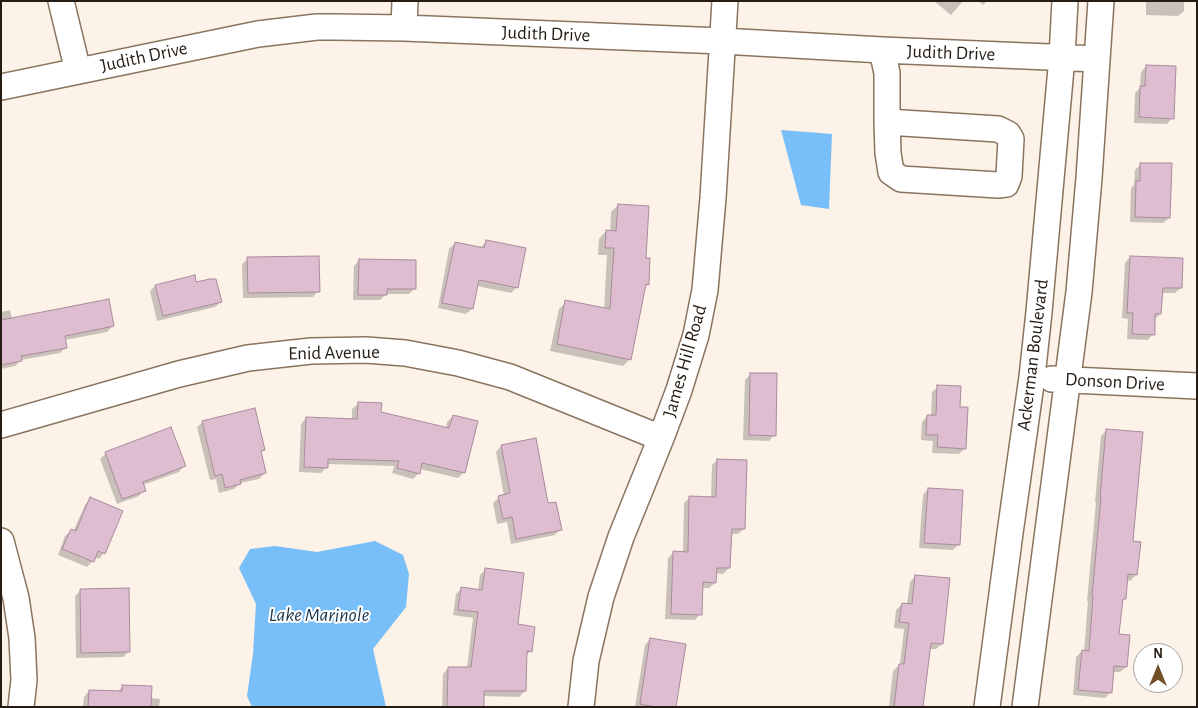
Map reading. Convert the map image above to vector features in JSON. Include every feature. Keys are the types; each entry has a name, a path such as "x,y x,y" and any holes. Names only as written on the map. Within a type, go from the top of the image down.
{"street":[{"path":"62,1 78,71"},
{"path":"404,28 405,1"},
{"name":"James Hill Road","path":"581,707 586,661 602,597 621,537 679,390 696,335 705,290 713,198 725,1"},
{"name":"Ackerman Boulevard","path":"987,707 1032,377 1062,57 1065,1"},
{"name":"Ackerman Boulevard","path":"1025,707 1079,292 1101,1"},
{"name":"Judith Drive","path":"1,87 258,34 326,27 404,28 722,41 1097,59"},
{"path":"882,50 887,73 887,122 888,153 892,172 901,179 1006,184 1009,176 1011,139 1003,131 998,129 887,122"},
{"name":"Enid Avenue","path":"1,425 179,374 248,358 311,351 366,350 405,353 458,363 510,377 661,438"},
{"name":"Donson Drive","path":"1032,377 1197,386"},
{"path":"1,541 16,598 22,638 24,680 21,707"}],"water":[{"path":"781,130 832,134 829,209 801,205"},
{"name":"Lake Marinole","path":"375,541 403,555 409,574 406,607 373,649 386,707 252,707 247,696 253,654 256,604 239,568 250,549 275,546 317,552"}],"building":[{"path":"1146,65 1176,66 1174,119 1139,117 1140,86 1145,86"},
{"path":"1140,163 1172,163 1170,218 1135,217 1136,181 1140,181"},
{"path":"618,204 649,206 646,258 650,258 649,285 646,284 631,360 557,344 565,300 610,309 614,248 605,248 606,230 616,231"},
{"path":"486,240 526,248 518,288 479,280 473,309 442,303 455,242 484,248"},
{"path":"319,256 320,292 248,293 247,257"},
{"path":"1130,256 1183,258 1182,288 1163,288 1161,314 1155,314 1155,335 1132,334 1133,313 1127,313"},
{"path":"359,259 416,260 416,289 387,289 387,295 358,295"},
{"path":"195,275 196,282 216,279 222,302 163,316 155,285"},
{"path":"109,299 114,326 65,336 67,348 21,356 22,361 1,365 1,320"},
{"path":"750,373 777,373 776,436 749,435"},
{"path":"937,385 961,386 960,407 968,407 966,449 937,447 938,435 926,435 927,415 936,415"},
{"path":"358,402 382,403 381,412 449,428 453,415 478,421 465,473 422,463 420,474 397,468 399,461 328,459 328,468 304,467 306,417 357,419"},
{"path":"255,408 265,450 261,451 266,473 240,480 241,484 225,488 222,474 215,476 202,421"},
{"path":"171,427 186,466 143,482 146,491 122,499 105,452"},
{"path":"1106,429 1143,432 1133,541 1141,542 1137,575 1128,574 1126,599 1123,599 1119,634 1130,635 1127,667 1114,666 1112,693 1078,690 1082,650 1089,651"},
{"path":"536,438 548,503 556,502 562,530 516,539 512,517 503,519 498,496 510,493 501,445"},
{"path":"717,459 747,460 745,529 732,529 730,568 717,568 716,583 703,582 702,615 671,614 673,551 688,552 689,496 716,497"},
{"path":"928,488 963,490 960,545 924,543"},
{"path":"90,497 123,511 105,554 98,551 94,562 62,549 71,529 76,531"},
{"path":"485,568 524,573 518,624 535,627 532,652 527,651 526,691 484,691 484,707 447,707 448,667 471,667 478,612 458,610 461,587 482,590"},
{"path":"915,575 950,578 943,644 931,643 923,707 894,707 899,664 904,664 909,623 899,622 902,603 912,604"},
{"path":"129,588 130,652 81,653 80,589"},
{"path":"650,638 686,644 676,707 656,707 640,704"},
{"path":"122,685 152,686 151,707 88,707 89,690 122,691"}]}
